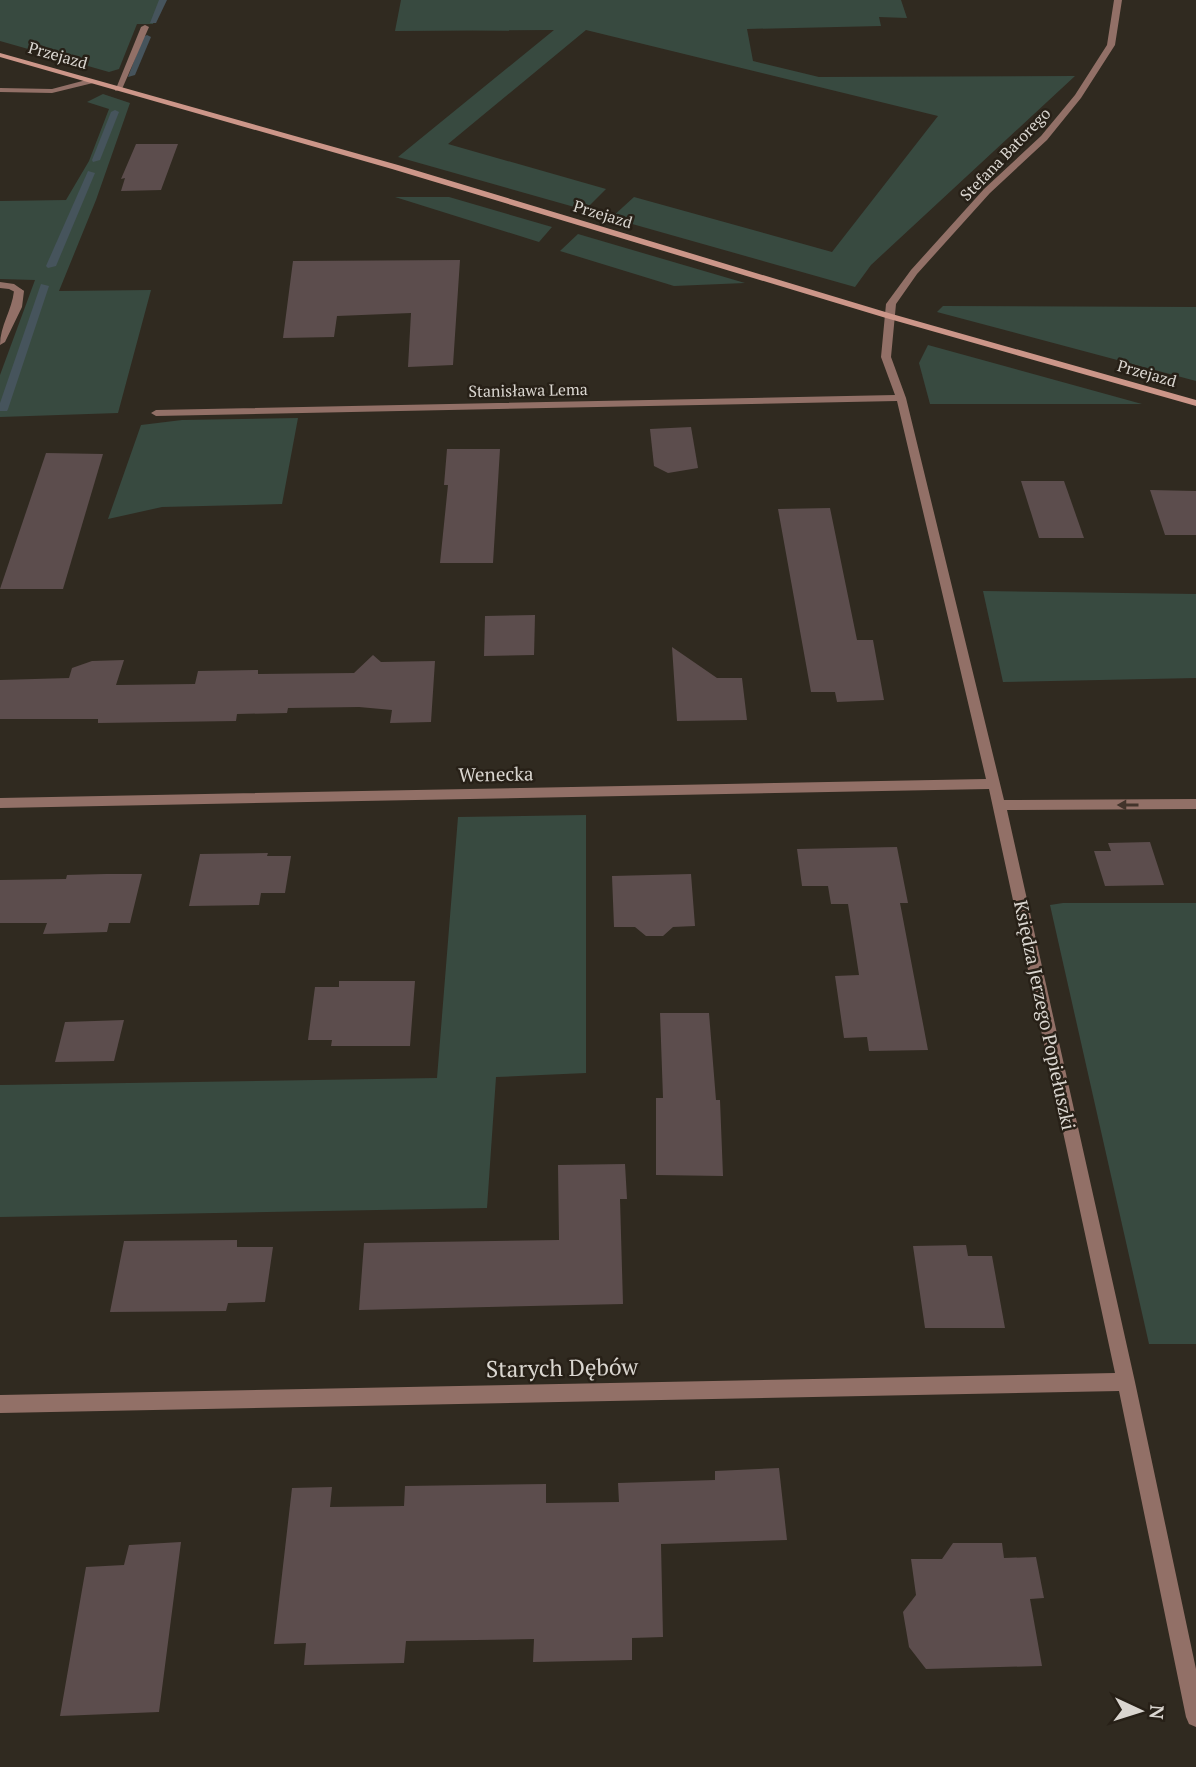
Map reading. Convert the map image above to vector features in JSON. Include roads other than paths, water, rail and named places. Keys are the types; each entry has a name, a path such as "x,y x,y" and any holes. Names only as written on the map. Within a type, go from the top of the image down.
{"street":[{"name":"Stefana Batorego","path":"889,316 891,304 914,272 987,191 1044,138 1078,96 1111,44 1118,0"},
{"path":"118,89 145,27"},
{"name":"Przejazd","path":"0,55 395,167 889,316 1196,403"},
{"path":"0,90 52,91 90,81"},
{"path":"0,285 19,290 17,307 0,342"},
{"name":"Księdza Jerzego Popiełuszki","path":"889,316 886,357 901,398 999,805 1126,1382 1196,1717"},
{"name":"Stanisława Lema","path":"156,412 901,398"},
{"name":"Wenecka","path":"0,803 992,784"},
{"path":"999,805 1196,804"},
{"name":"Starych Dębów","path":"0,1404 1126,1382"}],"waterway":[{"path":"153,21 163,0"},
{"path":"131,75 147,37"},
{"path":"96,160 115,112"},
{"path":"51,266 91,173"},
{"path":"3,409 44,286"}]}
